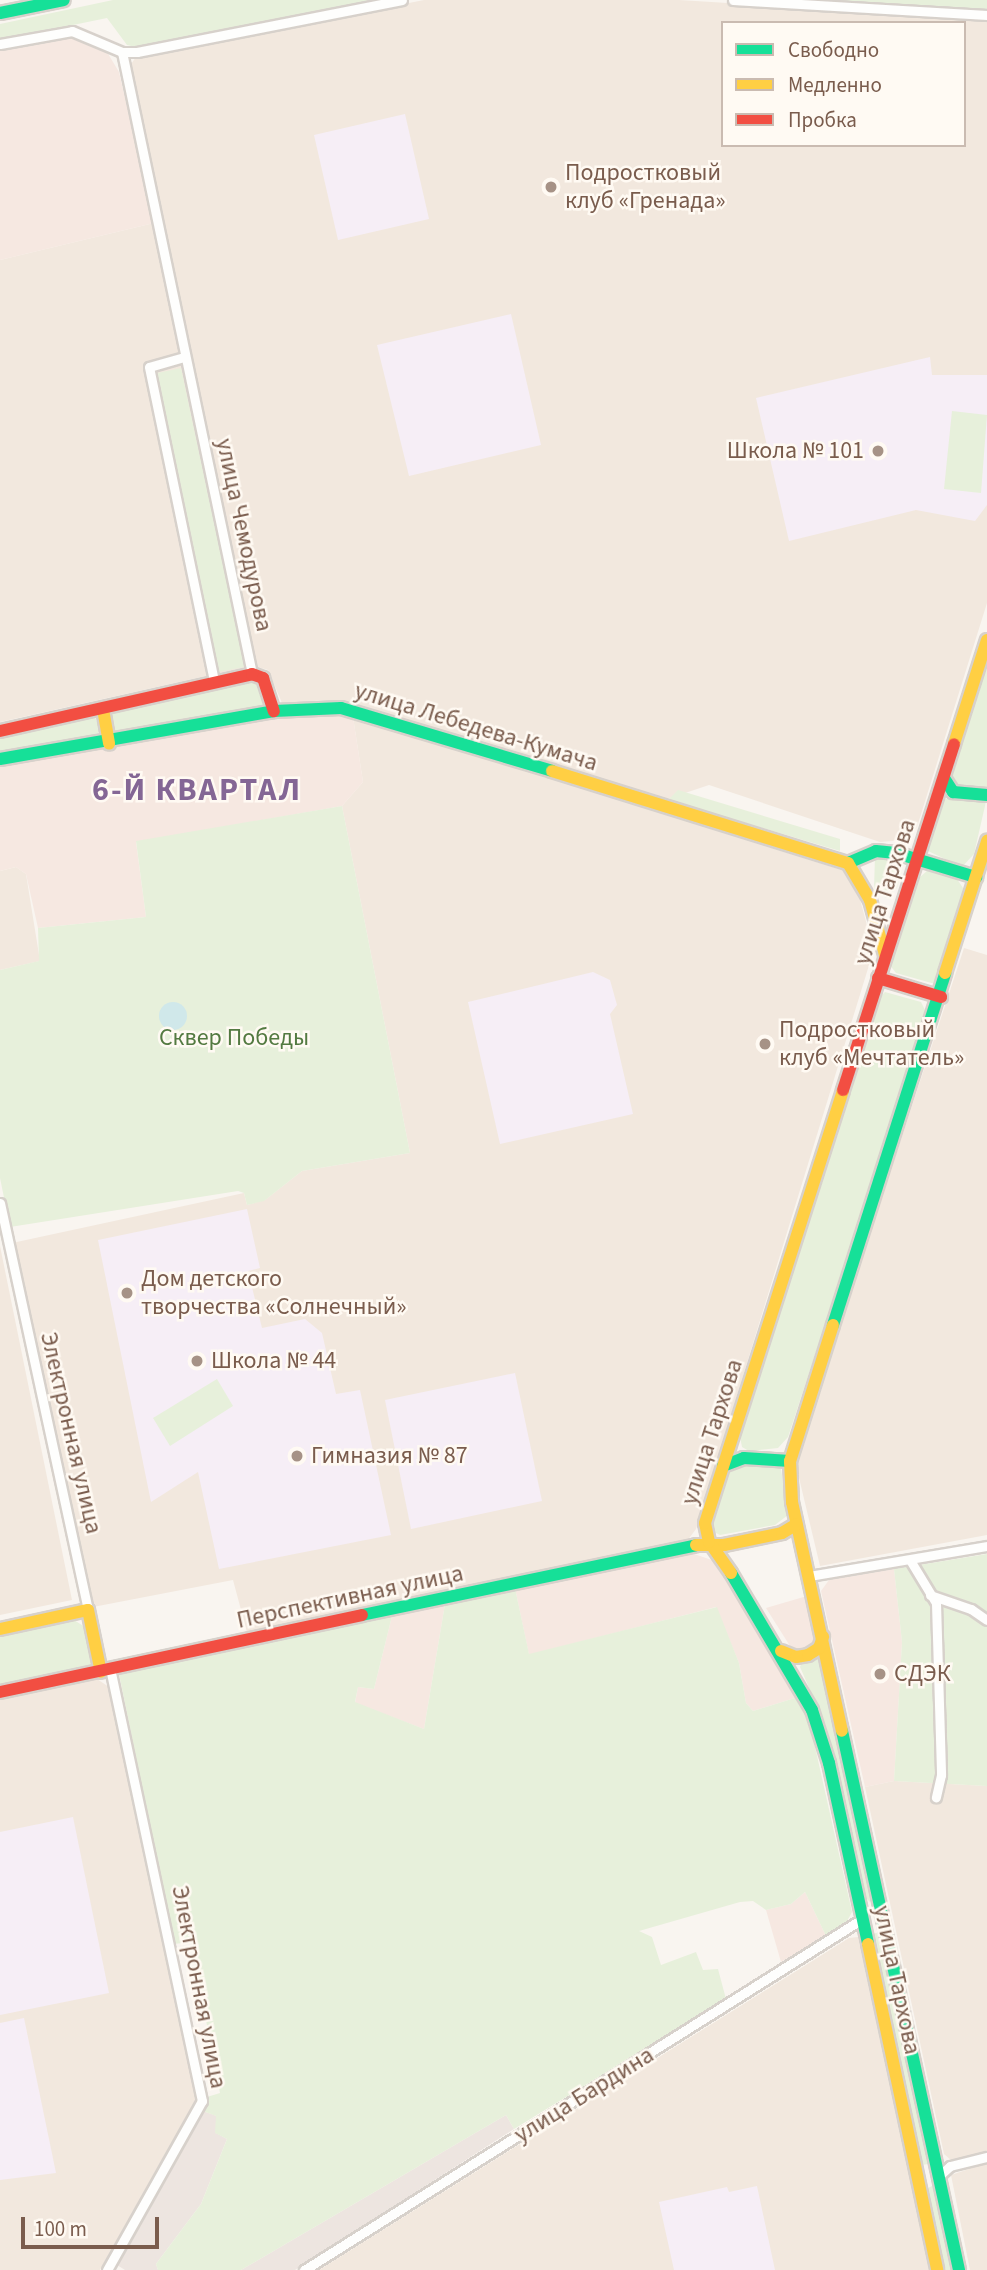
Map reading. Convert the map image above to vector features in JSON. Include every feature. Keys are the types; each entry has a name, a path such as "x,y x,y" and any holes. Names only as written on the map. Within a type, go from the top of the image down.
{"main road":[{"path":"0,13 64,0"},
{"name":"улица Тархова","path":"937,2270 829,1763 812,1710 781,1651 729,1565 709,1542 705,1523 987,640"},
{"path":"0,731 252,674"},
{"name":"улица Чемодурова","path":"252,674 263,678 274,711"},
{"name":"улица Лебедева-Кумача","path":"0,759 109,743 274,711 329,708 374,716 848,863"},
{"path":"103,709 109,743"},
{"path":"944,778 953,792 987,795"},
{"name":"улица Тархова","path":"958,2270 797,1524 790,1461 982,878 987,841"},
{"path":"885,956 870,900 848,863 876,851 917,857 982,878"},
{"path":"878,978 941,997"},
{"path":"723,1466 744,1458 790,1461"},
{"name":"Перспективная улица","path":"0,1692 709,1542 724,1545 782,1533 797,1524"},
{"path":"0,1629 88,1610"},
{"name":"Электронная улица","path":"88,1610 106,1671"},
{"path":"781,1651 796,1657 808,1655 819,1648 823,1637"},
{"path":"862,1919 881,1911"},
{"path":"918,2181 939,2176"}],"street":[{"path":"0,44 72,31 122,52 157,50 402,0"},
{"path":"733,0 987,15"},
{"name":"улица Чемодурова","path":"122,52 252,674"},
{"path":"184,357 149,367 214,681"},
{"name":"Электронная улица","path":"0,1203 88,1610"},
{"path":"809,1576 987,1546"},
{"path":"910,1560 936,1603 941,1775 936,1797"},
{"path":"930,1595 971,1609 987,1620"},
{"name":"Электронная улица","path":"106,1671 201,2091 200,2108 107,2270"},
{"name":"улица Бардина","path":"304,2270 862,1919"},
{"path":"939,2176 950,2166 987,2157"}],"shaded area":[{"path":"424,0 679,0 987,19 987,603 917,827 905,840 880,842 709,785 667,799 355,704 330,700 282,703 268,670 255,666 129,67 136,57"},
{"path":"69,36 107,52 119,72 154,223 0,260 0,49"},
{"path":"405,114 429,219 338,240 314,135"},
{"path":"154,223 246,667 0,722 0,260"},
{"path":"511,314 541,445 409,476 377,345"},
{"name":"Школа № 101","path":"930,357 932,375 987,375 987,505 975,521 916,510 789,541 756,398"},
{"path":"297,713 353,717 363,782 342,806 136,842 146,917 38,928 26,874 16,867 0,871 0,765"},
{"path":"353,717 842,870 855,881 871,940 870,962 696,1529 687,1541 248,1636 233,1580 93,1607 12,1243 244,1193 247,1205 265,1200 302,1171 410,1153 342,806 363,782"},
{"path":"16,867 26,874 40,961 0,970 0,871"},
{"path":"964,948 987,955 987,1535 820,1566 795,1461"},
{"path":"593,972 610,980 617,1005 610,1014 633,1114 500,1144 468,1002"},
{"path":"247,1209 260,1268 248,1271 262,1328 305,1319 322,1333 336,1394 360,1390 391,1535 219,1569 198,1472 151,1502 98,1240"},
{"path":"0,1246 72,1600 0,1615"},
{"path":"515,1373 542,1501 411,1529 385,1400"},
{"path":"694,1554 712,1560 723,1571 798,1697 753,1711 746,1703 739,1663 716,1607 529,1655 515,1588"},
{"path":"894,1569 902,1642 894,1781 865,1787 821,1591 829,1580"},
{"path":"807,1596 818,1641 795,1654 766,1608"},
{"path":"445,1604 424,1729 355,1703 358,1687 374,1689 392,1616"},
{"path":"94,1677 109,1687 198,2099 100,2270 0,2270 0,1697"},
{"path":"894,1781 987,1786 987,2153 951,2160 944,2154 865,1787"},
{"path":"73,1817 109,1993 0,2015 0,1832"},
{"path":"805,1892 826,1936 781,1962 766,1910 791,1904"},
{"path":"858,1937 930,2270 319,2270 849,1938"},
{"path":"24,2018 56,2173 0,2180 0,2023"},
{"path":"203,2111 217,2116 216,2133 227,2139 201,2204 156,2264 158,2270 125,2270 117,2265"},
{"path":"506,2115 514,2129 295,2270 241,2270"},
{"path":"987,2163 987,2270 970,2270 951,2175"},
{"path":"757,2186 775,2270 674,2270 659,2202 727,2187 729,2192"}],"green space":[{"path":"113,0 376,0 140,48 127,45 107,18 0,40 0,24"},
{"path":"832,0 987,0 987,9 962,9"},
{"path":"181,368 245,667 217,672 153,374"},
{"path":"952,411 987,415 981,493 944,489"},
{"path":"987,664 987,792 957,787 952,774"},
{"path":"252,679 258,680 265,703 259,709 120,736 111,728 112,711"},
{"path":"94,716 101,728 95,739 0,754 0,734"},
{"path":"678,790 840,839 840,851 668,800"},
{"path":"952,796 987,797 974,854 962,867 928,851 942,801"},
{"name":"Сквер Победы","path":"342,806 410,1153 302,1171 264,1201 247,1205 244,1193 238,1191 10,1227 0,1178 0,970 39,961 38,928 146,917 136,841"},
{"path":"875,855 904,864 897,888 886,898 874,890"},
{"path":"928,870 957,879 965,891 935,984 896,973 889,964 919,878"},
{"path":"885,992 921,1002 927,1014 788,1437 778,1448 749,1451 742,1447 740,1437 873,1004"},
{"path":"217,1379 233,1406 170,1446 153,1418"},
{"path":"769,1463 781,1469 788,1515 775,1525 720,1535 712,1531 724,1477 737,1467"},
{"path":"987,1554 987,1786 894,1781 902,1642 894,1569"},
{"path":"515,1588 529,1654 717,1607 739,1663 746,1703 753,1711 798,1697 809,1720 852,1912 846,1923 826,1936 805,1892 791,1904 766,1910 753,1901 740,1902 639,1931 652,1937 661,1965 696,1952 703,1970 718,1969 726,1999 514,2129 506,2115 241,2270 158,2270 156,2264 201,2204 227,2139 215,2133 216,2116 203,2111 207,2097 220,2093 191,1942 174,1944 119,1674 392,1616 374,1689 358,1687 355,1702 424,1729 445,1604"},
{"path":"74,1620 88,1629 95,1663 92,1667 0,1688 0,1634"},
{"path":"820,1656 873,1898 870,1902 865,1897 825,1724 800,1667 803,1660"},
{"path":"880,1932 929,2164 921,2165 872,1934"},
{"path":"932,2186 952,2270 944,2270 926,2189"}],"water":[{"path":"173,1002 183,1006 187,1016 183,1026 173,1030 163,1026 159,1016 163,1006"}],"traffic: fast":[{"path":"0,13 64,0"},
{"path":"0,759 274,711 341,708 552,771"},
{"path":"944,778 953,792 987,795"},
{"path":"848,863 876,851 896,853 976,877"},
{"path":"833,1325 945,973"},
{"path":"723,1466 744,1458 790,1461"},
{"path":"362,1615 696,1545"},
{"path":"731,1573 812,1710 829,1763 868,1944"},
{"path":"842,1731 959,2270"}],"traffic: slow":[{"path":"954,744 987,640"},
{"path":"103,709 109,743"},
{"path":"552,771 848,863 870,900 885,955"},
{"path":"945,973 987,841"},
{"path":"731,1573 709,1542 705,1523 843,1090"},
{"path":"833,1325 790,1461 792,1502 842,1731"},
{"path":"696,1545 724,1545 782,1533 797,1524"},
{"path":"0,1629 88,1610 101,1672"},
{"path":"781,1651 796,1657 808,1655 819,1648 823,1637"},
{"path":"868,1944 937,2270"}],"traffic: jam":[{"path":"0,731 252,674 263,678 274,711"},
{"path":"843,1090 954,744"},
{"path":"878,978 941,997"},
{"path":"0,1692 362,1615"}],"place":[{"name":"Подростковый клуб «Гренада»","path":"551,187"},
{"name":"Школа № 101","path":"878,451"},
{"name":"Подростковый клуб «Мечтатель»","path":"765,1044"},
{"name":"Дом детского творчества «Солнечный»","path":"127,1293"},
{"name":"Школа № 44","path":"197,1361"},
{"name":"Гимназия № 87","path":"297,1456"},
{"name":"СДЭК","path":"880,1674"}],"district":[{"name":"6-Й КВАРТАЛ","path":"197,790"}]}
